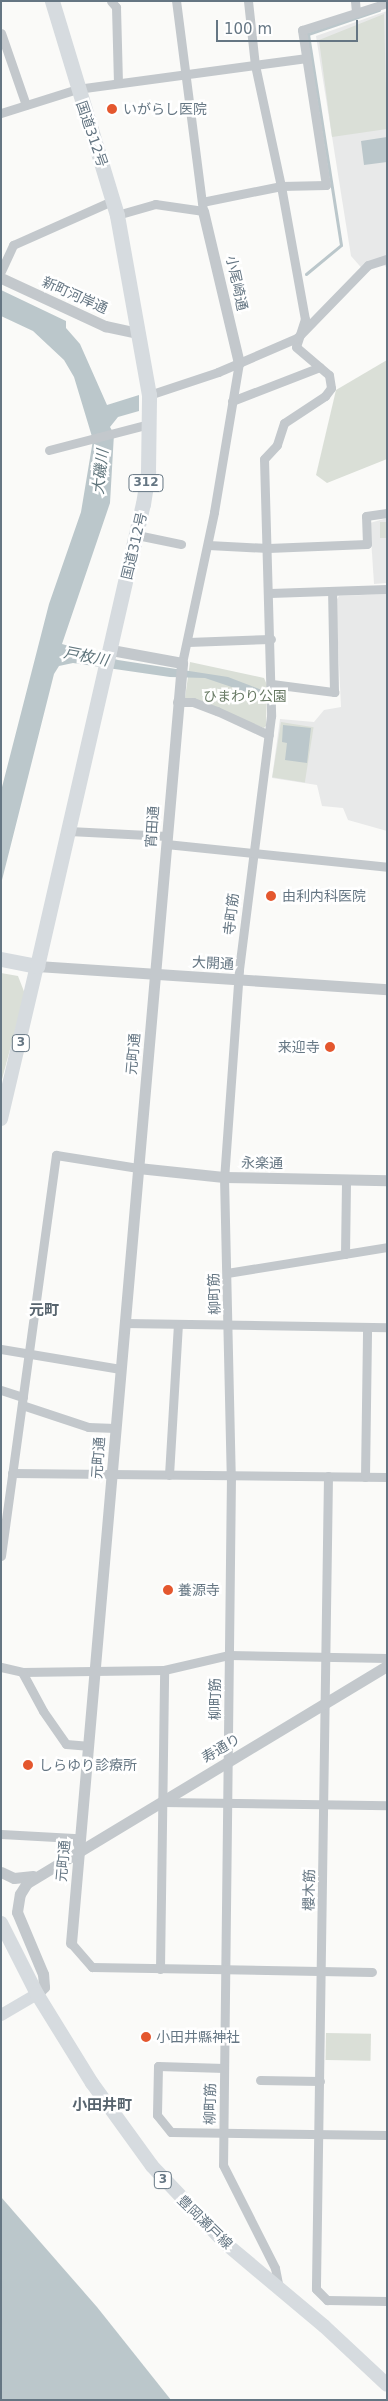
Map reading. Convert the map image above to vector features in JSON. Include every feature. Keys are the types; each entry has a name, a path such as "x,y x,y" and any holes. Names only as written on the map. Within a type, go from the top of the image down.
{"highway":[{"name":"国道312号","path":"38,966 146,490 150,424 149,395 114,200 77,89 52,1"},
{"path":"1,959 38,966"}],"main road":[{"name":"3","path":"1,1118 38,966"},
{"name":"豊岡瀬戸線","path":"1,1923 32,1997 110,2111 152,2166 226,2243 387,2385"},
{"path":"1,2015 32,1997"}],"street":[{"path":"111,1 116,7 118,83"},
{"path":"176,1 203,206"},
{"path":"232,401 320,368 296,347 297,338 305,319 282,186 255,65 248,1"},
{"path":"355,1 356,13"},
{"path":"117,215 155,204 203,206 282,186 326,185 302,30 387,3"},
{"path":"1,33 26,106"},
{"path":"1,113 77,89 184,73 306,58"},
{"path":"1,270 13,245 114,200"},
{"name":"小尾崎通","path":"203,206 239,363"},
{"path":"149,395 239,363 297,338 368,265 387,259"},
{"name":"新町河岸通","path":"1,278 105,326 139,333"},
{"path":"111,650 182,665 208,545 239,363"},
{"name":"寺町筋","path":"224,1177 238,980 252,853 269,735 272,684 264,459 278,445 284,423 329,392 328,375 320,368"},
{"path":"49,450 131,426 150,424"},
{"path":"208,545 268,548 367,544 366,516 387,513"},
{"path":"136,535 181,544"},
{"path":"270,593 387,589"},
{"path":"272,684 334,692 332,591"},
{"path":"188,642 271,639"},
{"name":"宵田通","path":"155,975 177,702 182,665"},
{"path":"177,702 193,702 269,735"},
{"path":"69,831 166,840 252,853 387,867"},
{"name":"大開通","path":"38,966 387,989"},
{"name":"元町通","path":"71,1943 75,1852 88,1746 155,975"},
{"path":"1,1556 56,1155 138,1168"},
{"name":"永楽通","path":"138,1168 224,1177 387,1180"},
{"name":"柳町筋","path":"224,1177 231,1476 223,2165 275,2268 279,2289"},
{"path":"345,1254 346,1179"},
{"path":"227,1273 387,1248"},
{"path":"124,1323 178,1326 387,1327"},
{"path":"169,1475 178,1326"},
{"path":"365,1477 367,1327"},
{"path":"1,1349 120,1369"},
{"path":"1,1390 22,1401 88,1428 115,1428"},
{"path":"12,1473 387,1477"},
{"name":"櫻木筋","path":"328,1476 316,2289 327,2300 387,2302"},
{"path":"1,1667 22,1672 95,1669 164,1670 229,1655 387,1658"},
{"name":"寿通り","path":"35,1875 162,1802 387,1666"},
{"path":"160,1969 164,1670"},
{"path":"22,1672 66,1744 88,1746"},
{"path":"162,1802 387,1806"},
{"path":"1,1834 74,1838 75,1852"},
{"path":"1,1872 19,1879 35,1875"},
{"path":"32,1997 44,1987 44,1978 17,1912 23,1888 35,1875"},
{"path":"71,1943 92,1967 372,1972"},
{"path":"224,2068 158,2066 157,2114 171,2132 387,2135"},
{"path":"260,2080 320,2081"}],"shaded area":[{"path":"387,11 387,268 383,264 371,268 366,273 351,256 316,36"},
{"path":"387,518 387,583 374,584 370,523"},
{"path":"387,594 387,831 348,820 343,808 322,806 317,785 272,778 280,719 314,722 324,710 341,707 336,601 339,596"}],"green space":[{"path":"384,14 387,129 332,137 319,40"},
{"path":"387,360 387,459 327,483 316,475 336,390"},
{"path":"380,522 387,522 387,538 380,538"},
{"name":"ひまわり公園","path":"190,662 264,678 267,685 266,726 264,728 185,698"},
{"path":"281,722 314,727 305,782 272,777"},
{"path":"1,973 18,976 25,994 1,1083"},
{"path":"326,2033 371,2034 371,2061 326,2060"}],"water":[{"path":"387,137 387,162 364,165 361,141"},
{"path":"1,290 66,321 66,328 80,344 107,405 139,395 139,411 118,417 110,427 114,434 110,503 62,644 118,660 228,677 267,692 267,699 205,678 170,677 73,663 59,666 54,674 1,884 1,791 49,604 81,512 93,440 74,377 64,360 33,331 1,316"},
{"path":"283,725 311,728 307,763 285,760 287,743 282,742"},
{"path":"1,2197 97,2307 171,2400 1,2400"}],"waterway":[{"path":"306,274 341,245 308,34 379,10"}],"place":[{"name":"いがらし医院","path":"112,109"},
{"name":"由利内科医院","path":"271,896"},
{"name":"来迎寺","path":"330,1047"},
{"name":"養源寺","path":"168,1590"},
{"name":"しらゆり診療所","path":"28,1765"},
{"name":"小田井縣神社","path":"146,2037"}],"district":[{"name":"元町","path":"44,1311"},
{"name":"小田井町","path":"102,2106"}],"water label":[{"name":"大磯川","path":"101,472"},
{"name":"戸枚川","path":"86,657"}]}
